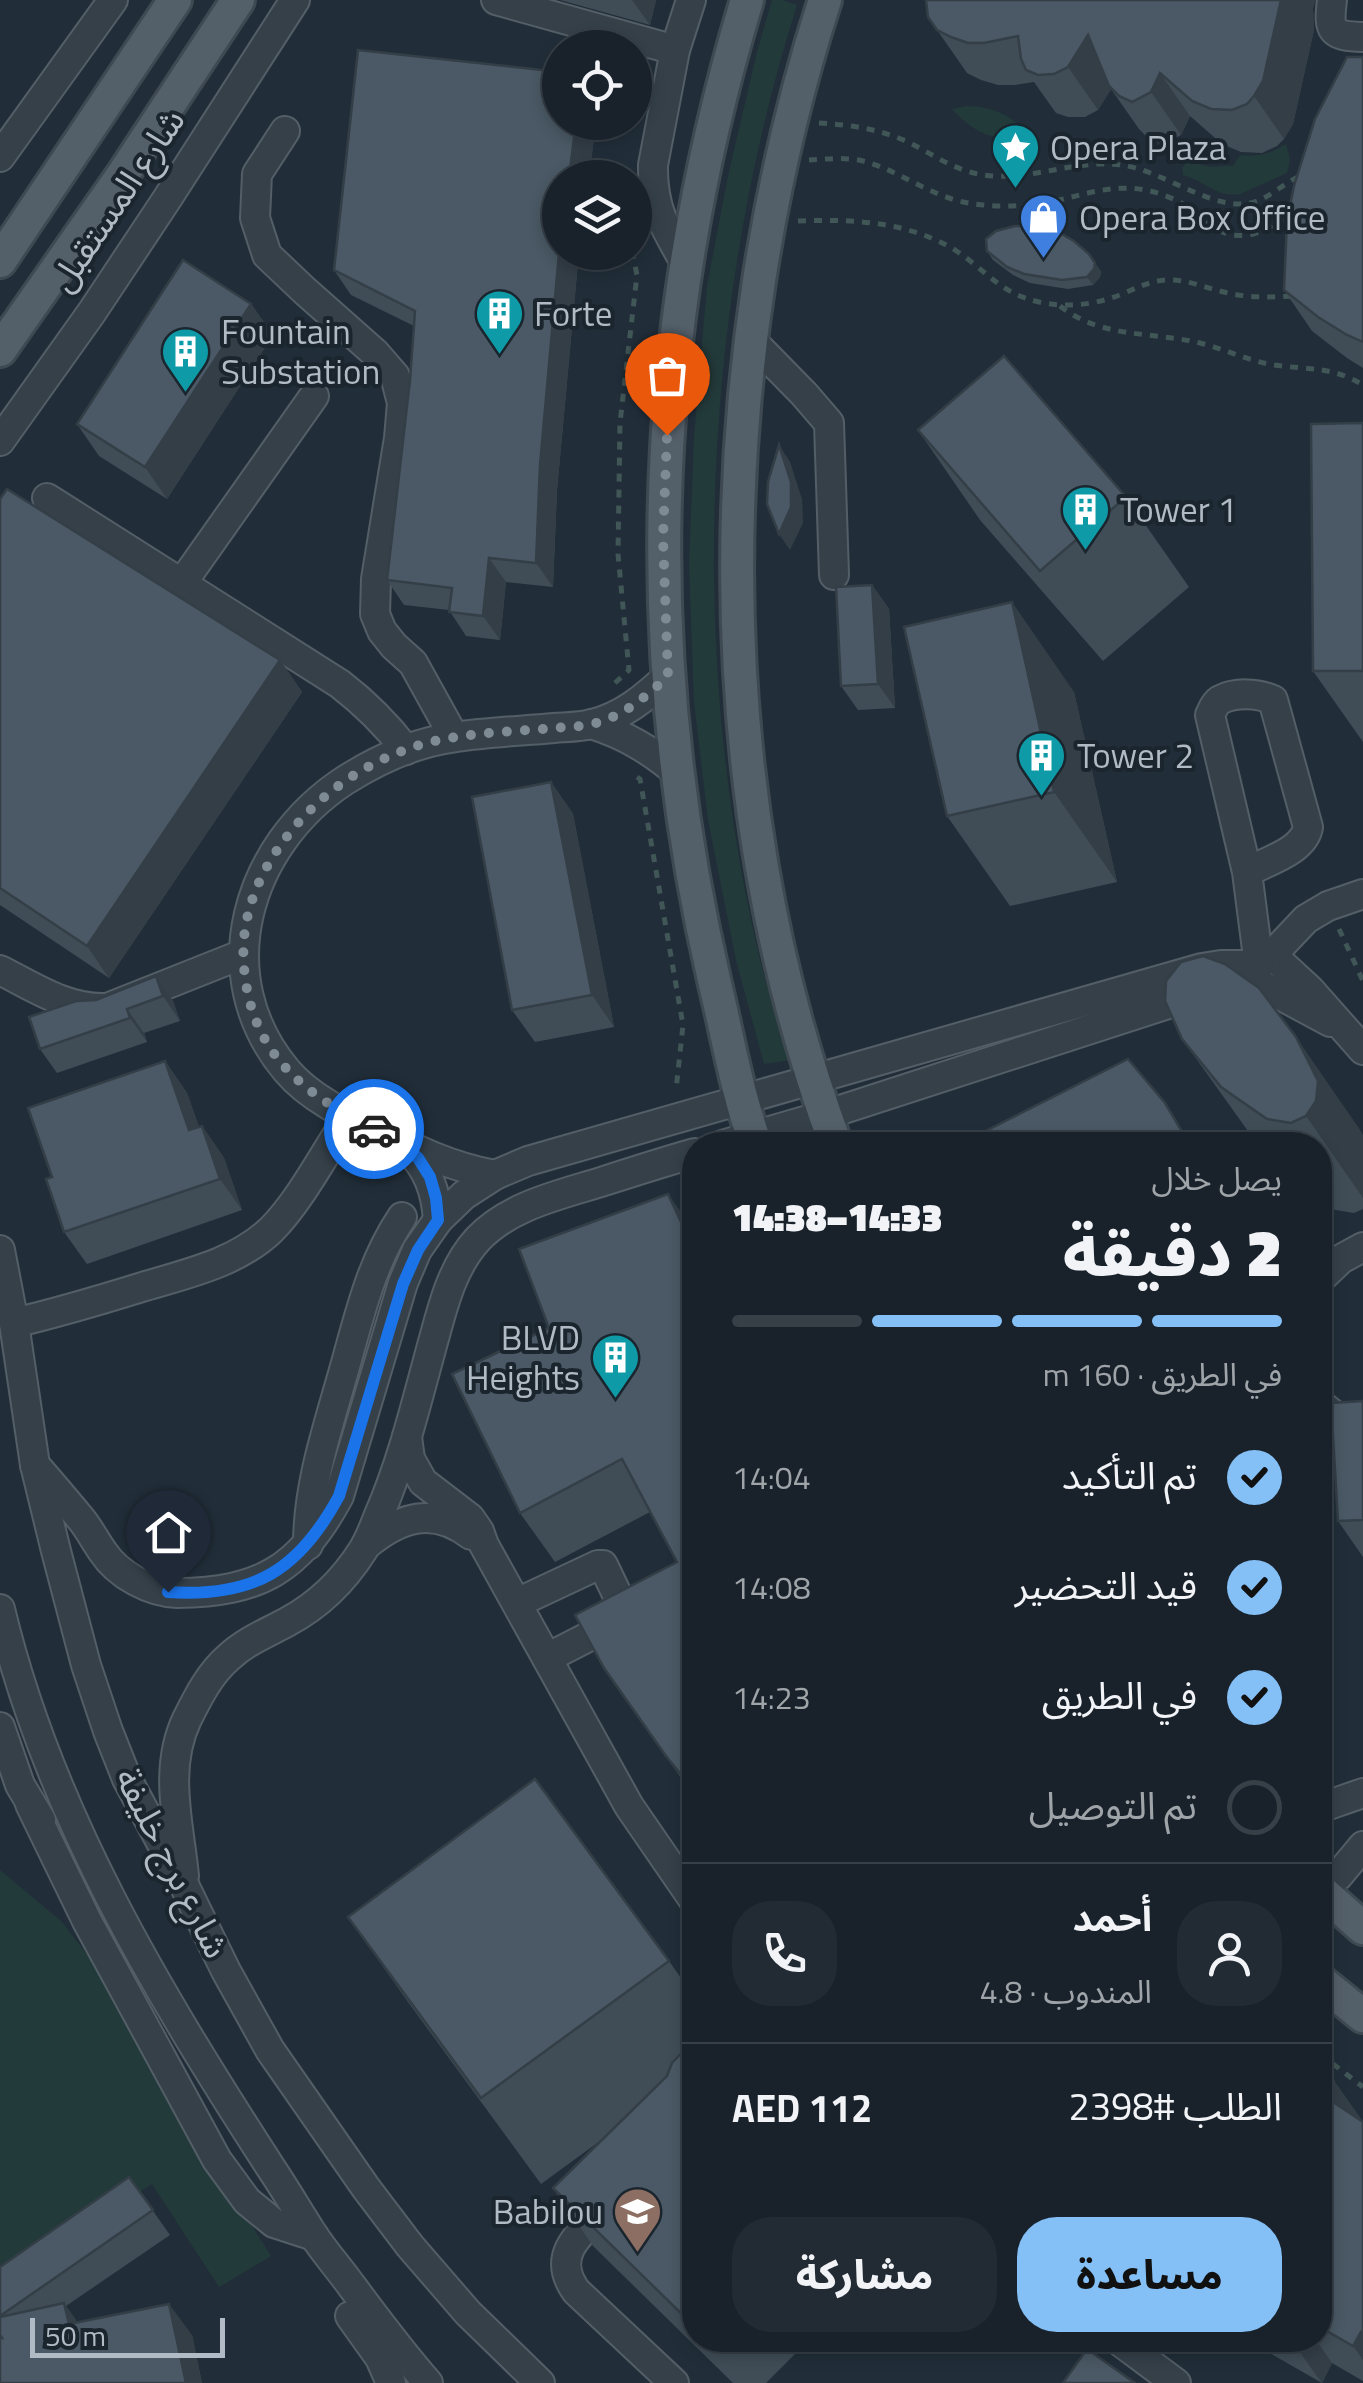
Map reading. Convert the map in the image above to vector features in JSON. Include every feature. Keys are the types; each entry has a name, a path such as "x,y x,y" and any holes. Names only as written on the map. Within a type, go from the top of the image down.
{"main road":[{"name":"شارع المستقبل","path":"0,261 175,0"},
{"name":"شارع المستقبل","path":"0,350 238,0"},
{"path":"743,1132 741,1099 704,934 680,776 668,676 663,538 669,401 686,264 704,160 747,0"},
{"path":"826,0 809,50 770,223 752,342 738,550 740,692 757,842 813,1080 831,1130"},
{"path":"1332,1901 1363,1928"},
{"path":"1332,1991 1363,2016"}],"street":[{"name":"شارع المستقبل","path":"0,441 81,328 295,0"},
{"path":"496,0 676,50"},
{"path":"686,264 658,214 652,182 676,50 691,0"},
{"path":"1332,0 1329,19 1333,31 1363,37"},
{"path":"0,158 107,6"},
{"path":"285,131 256,174 255,218 267,254 395,376 402,403 376,579 375,614 382,631 413,663 454,737"},
{"path":"752,342 829,423 834,575"},
{"path":"182,583 314,396"},
{"path":"47,498 340,684 376,714 406,750"},
{"path":"494,1175 446,1164 402,1143 316,1097 288,1073 266,1043 245,982 246,922 254,890 269,861 312,807 372,764 454,737 591,724 633,706 668,676"},
{"path":"1248,872 1300,843 1308,827 1273,700 1250,694 1220,700 1210,715 1248,872 1258,965"},
{"path":"591,724 638,743 680,776"},
{"path":"831,1130 1208,991 1258,965 1306,920 1328,906 1363,894"},
{"path":"0,970 75,1006 107,1008 243,954"},
{"path":"36,1465 117,1570 139,1582 168,1592 204,1592 258,1581 287,1565 325,1522 339,1496 403,1284 418,1250 438,1220 464,1195 494,1175 528,1161 741,1099 1221,965 1258,965 1353,1040"},
{"path":"14,1323 209,1267 252,1244 287,1211 348,1116"},
{"path":"402,1143 430,1177 438,1220"},
{"path":"185,1887 173,1792 185,1722 214,1672 230,1655 324,1597 366,1546 389,1493 458,1267 479,1238 507,1216 543,1200 682,1157"},
{"path":"308,1545 309,1505 317,1467 368,1288 382,1251 402,1217"},
{"path":"1332,1267 1363,1247"},
{"name":"شارع برج خليفة","path":"0,1250 36,1465 69,1608 127,1779 270,2050 410,2246 527,2379"},
{"path":"1332,1413 1363,1431"},
{"path":"407,1435 410,1460 423,1482 470,1518 479,1531 630,1806 682,1883"},
{"path":"366,1546 385,1530 416,1518 450,1522 484,1546"},
{"path":"517,1604 598,1564 608,1572 624,1616 547,1658"},
{"name":"شارع برج خليفة","path":"0,1609 28,1710 52,1775 119,1914 225,2098 320,2244 393,2343 428,2383"},
{"path":"1,1736 86,1921 217,2160 247,2201 274,2222 320,2244 326,2282 380,2358 391,2383"},
{"path":"1332,1804 1363,1793"},
{"path":"30,1804 47,1829 62,1842 90,1855"},
{"path":"1332,1881 1363,1846"},
{"path":"630,2185 570,2246 565,2269 576,2291 674,2383"},
{"path":"1134,2352 1176,2383"}],"path":[{"path":"792,121 870,128 951,165 990,176 1121,164 1229,203 1266,198 1303,176"},
{"path":"782,162 862,161 936,194 994,206 1023,206 1100,189 1147,190 1170,197 1190,208 1206,224 1235,235 1265,230 1296,213"},
{"path":"770,223 850,220 898,228 944,244 1016,295 1058,305 1100,301 1137,286 1170,280 1236,295 1299,296"},
{"path":"1058,305 1081,321 1106,330 1180,339 1272,365 1334,371 1363,384"},
{"path":"1328,906 1363,981"},
{"path":"1332,2063 1363,2087"}],"green space":[{"path":"772,0 797,5 765,118 741,235 725,355 716,475 714,597 721,717 735,835 761,965 792,1060 764,1064 736,960 708,820 694,702 689,565 694,437 707,286 728,176"},
{"path":"967,106 1002,113 1030,136 1006,138 978,131 952,109"},
{"path":"1286,144 1290,160 1287,173 1240,194 1217,191 1183,175 1182,168 1189,160 1210,167 1233,166 1240,155 1264,154"},
{"path":"0,1870 62,1922 92,1961 271,2256 219,2287 152,2184 0,2280"}],"building":[{"path":"926,0 1281,0 1263,81 1247,104 1232,110 1211,109 1192,101 1160,73 1151,92 1132,102 1119,96 1109,86 1088,35 1068,67 1054,74 1038,75 1026,70 1018,36 984,43 951,37 937,30 928,17"},
{"name":"Forte","path":"358,50 542,70 542,140 574,140 571,160 542,160 542,270 557,270 540,465 536,563 489,558 483,616 449,612 452,588 387,580 415,311 334,270"},
{"path":"1347,57 1363,57 1363,342 1318,317 1284,290 1287,220 1294,186 1315,119"},
{"name":"Opera Box Office","path":"1015,226 1056,231 1089,254 1094,269 1087,277 1062,280 1007,267 987,251 986,239 996,231"},
{"path":"183,260 251,304 145,467 77,424"},
{"path":"1004,356 1126,497 1040,571 918,430"},
{"path":"1363,423 1363,671 1313,671 1311,424"},
{"path":"779,445 791,482 791,507 779,534 767,504 768,482"},
{"path":"7,489 280,660 87,946 0,888 0,499"},
{"path":"872,585 878,684 841,686 836,587"},
{"path":"1012,602 1054,792 947,816 904,627"},
{"path":"551,782 592,995 512,1010 472,797"},
{"path":"1203,956 1225,964 1259,988 1296,1037 1318,1081 1316,1101 1306,1116 1291,1123 1267,1119 1221,1087 1182,1039 1165,1001 1166,981 1181,962"},
{"path":"156,976 163,996 127,1009 130,1018 40,1049 29,1017 76,1001 96,1000"},
{"path":"1128,1059 1165,1103 1182,1132 984,1132"},
{"path":"165,1061 189,1130 202,1126 220,1179 64,1232 46,1179 52,1177 28,1108"},
{"path":"668,1194 682,1224 682,1776 604,1668 575,1615 677,1562 622,1459 520,1513 452,1374 549,1328 519,1249"},
{"path":"1363,1401 1363,1520 1338,1521 1332,1403"},
{"path":"535,1779 669,1961 481,2098 348,1917"},
{"path":"682,2053 682,2314 553,2188 667,2076"},
{"path":"1332,2101 1363,2122 1363,2333 1353,2346 1332,2334"},
{"path":"129,2177 153,2210 0,2316 0,2267"},
{"path":"64,2303 69,2324 169,2304 186,2383 0,2383 0,2317"},
{"path":"1085,2352 1091,2352 1135,2383 1063,2383"}],"way so far":[{"path":"374,1129 316,1097 288,1073 266,1043 245,982 246,922 254,890 269,861 312,807 372,764 454,737 591,724 633,706 668,676 663,538 667,435"}],"place":[{"name":"Opera Plaza","path":"1015,190"},
{"name":"Opera Box Office","path":"1044,260"},
{"name":"Forte","path":"499,356"},
{"name":"Fountain Substation","path":"186,394"},
{"name":"Tower 1","path":"1085,552"},
{"name":"Tower 2","path":"1042,798"},
{"name":"BLVD Heights","path":"615,1400"},
{"name":"Babilou","path":"638,2254"}],"route":[{"path":"168,1592 233,1589 287,1565 308,1545 339,1496 403,1284 418,1250 438,1220 430,1177 418,1158 402,1143 374,1129"}]}
